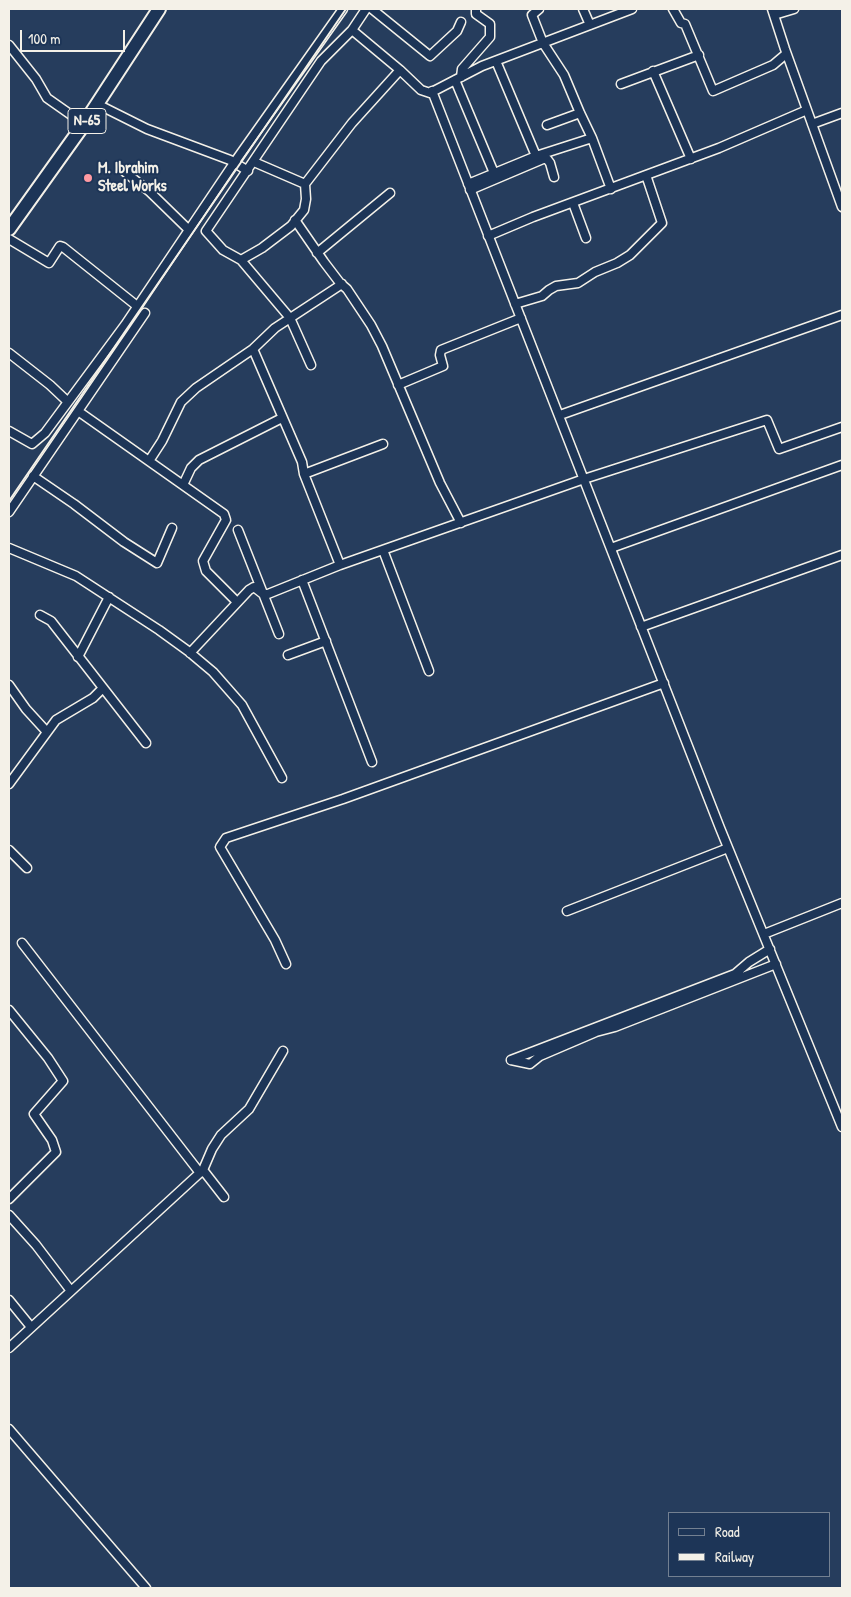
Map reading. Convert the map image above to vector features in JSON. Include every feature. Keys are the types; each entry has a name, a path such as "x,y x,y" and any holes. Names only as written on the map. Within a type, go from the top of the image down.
{"highway":[{"name":"N-65","path":"9,229 84,124 159,9"}],"street":[{"path":"9,431 32,444 46,433 137,306 343,9"},
{"path":"311,365 290,318 241,260 223,250 206,231 321,62 352,30 366,9"},
{"path":"372,9 430,56 457,31 462,22"},
{"path":"476,9 476,14 490,24 490,37 462,68 458,78 494,173"},
{"path":"540,9 532,15 543,43 564,75 592,138 611,189"},
{"path":"583,9 590,25"},
{"path":"352,30 400,70 420,90 430,92 496,61 632,9"},
{"path":"673,9 681,22 685,24 713,91 774,65 786,54"},
{"path":"794,9 773,12 786,54 842,207"},
{"path":"9,45 36,79 47,98 84,124"},
{"path":"621,84 699,55"},
{"path":"496,61 536,156"},
{"path":"241,260 262,248 291,226 304,210 306,199 304,184 352,123 400,70"},
{"path":"653,71 691,159"},
{"path":"432,91 728,848 842,1127"},
{"path":"97,104 147,128 230,160 248,171"},
{"path":"488,236 720,148 807,110"},
{"path":"547,125 580,112"},
{"path":"812,124 842,113"},
{"path":"469,187 494,173 536,156 592,138"},
{"path":"469,187 543,159 547,159 550,163 554,177"},
{"path":"254,162 304,184"},
{"path":"126,172 150,192 189,230"},
{"path":"515,304 542,296 556,286 578,283 595,272 617,263 662,223 646,175"},
{"path":"317,253 390,193"},
{"path":"573,203 586,238"},
{"path":"295,220 317,253 347,288 371,325 440,483 461,523"},
{"path":"9,239 49,262 60,246 63,247 137,306"},
{"path":"149,461 162,441 181,402 196,388 253,349 275,328 342,284"},
{"path":"9,512 145,313"},
{"path":"560,416 842,315"},
{"path":"398,385 443,366 440,355 442,350 520,318"},
{"path":"253,349 263,368 282,418 302,462 304,474 340,565"},
{"path":"9,353 50,385 68,402"},
{"path":"78,411 224,514 226,520 203,561 206,571 237,602"},
{"path":"183,485 191,468 199,460 282,418"},
{"path":"263,594 584,479 767,420 779,449 842,426"},
{"path":"304,474 383,444"},
{"path":"611,548 842,465"},
{"path":"33,476 124,542 156,562 172,528"},
{"path":"238,530 278,634"},
{"path":"9,548 76,576 190,653 219,678 242,705 282,778"},
{"path":"383,550 429,670"},
{"path":"642,627 842,555"},
{"path":"302,580 372,762"},
{"path":"190,653 237,602 254,588 263,594"},
{"path":"78,657 109,597"},
{"path":"40,615 51,621 146,743"},
{"path":"288,656 326,641"},
{"path":"286,964 275,940 220,847 226,838 353,796 664,683"},
{"path":"9,685 26,709 47,732"},
{"path":"9,784 56,720 93,698 103,688"},
{"path":"567,911 728,848"},
{"path":"9,850 27,868"},
{"path":"764,934 842,904"},
{"path":"22,943 202,1172 224,1197"},
{"path":"770,949 749,962 735,974 512,1060 530,1064 540,1056 596,1032 615,1027 776,964"},
{"path":"9,1010 48,1058 63,1081 34,1114 52,1140 56,1152 9,1199"},
{"path":"9,1348 202,1172 218,1139 249,1110 283,1051"},
{"path":"9,1215 36,1245 71,1291"},
{"path":"9,1300 31,1327"},
{"path":"9,1429 146,1588"}],"railway":[{"path":"9,501 346,9"}],"place":[{"name":"M. Ibrahim Steel Works","path":"88,178"}]}
